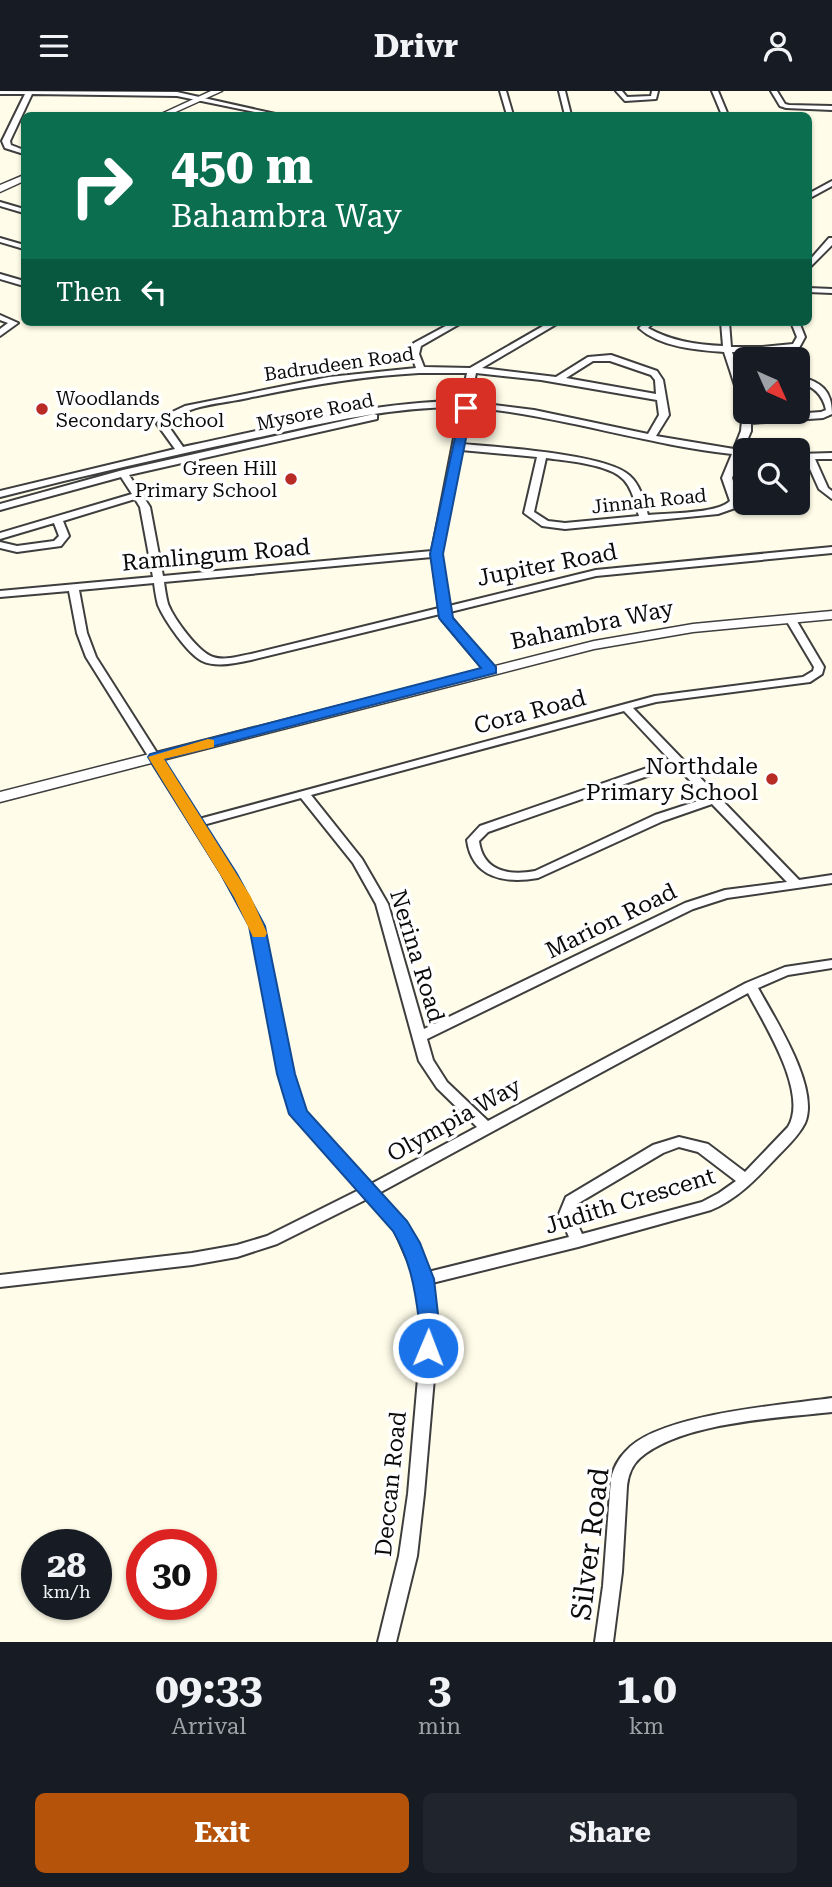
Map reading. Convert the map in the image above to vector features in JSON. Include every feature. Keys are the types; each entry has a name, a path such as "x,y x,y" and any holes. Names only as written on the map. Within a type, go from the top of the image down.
{"street":[{"path":"170,112 218,91"},
{"path":"503,91 509,112"},
{"path":"562,91 567,112"},
{"path":"619,91 625,99 646,100 655,97 655,91"},
{"path":"715,91 724,112"},
{"path":"774,91 782,104 788,107 832,109"},
{"path":"0,92 151,92 202,99 262,112"},
{"path":"21,151 8,145 6,141 30,92"},
{"path":"248,112 252,110"},
{"path":"0,189 21,179"},
{"path":"812,195 832,183"},
{"path":"820,190 832,191"},
{"path":"0,204 21,210"},
{"path":"0,240 21,246"},
{"path":"812,263 832,240"},
{"path":"0,276 21,283"},
{"path":"812,290 832,291"},
{"path":"0,317 14,323 0,333"},
{"path":"421,370 415,353 417,345 451,326"},
{"path":"491,670 455,631 443,608 436,554 459,447 471,370 549,326"},
{"path":"645,326 643,328 655,335 690,346 727,349 796,346 801,337 797,326"},
{"path":"725,326 727,349 733,362"},
{"path":"558,379 591,359 611,358 654,373 659,380 664,415 652,435"},
{"name":"Badrudeen Road","path":"180,450 162,424 185,409 302,385 421,370 471,370 558,379 661,398"},
{"path":"810,384 816,386 830,404 831,411 823,415 810,415"},
{"name":"Mysore Road","path":"0,506 123,473 382,415 466,406"},
{"name":"Mysore Road","path":"0,494 180,450 368,410 477,406 540,413 733,451"},
{"path":"459,447 542,455 622,474 630,481 645,519"},
{"name":"Jinnah Road","path":"542,455 530,502 529,513 534,519 565,526 718,512 733,504"},
{"path":"832,456 810,458 824,489 832,496"},
{"name":"Jinnah Road","path":"733,468 727,478 733,495"},
{"path":"123,473 139,495 148,521 157,579"},
{"path":"0,536 139,495"},
{"path":"0,545 17,549 57,544 64,536 57,519"},
{"name":"Jupiter Road","path":"157,579 163,604 177,627 195,650 214,661 251,657 443,608 596,573 832,550"},
{"name":"Ramlingum Road","path":"0,594 436,554"},
{"name":"Deccan Road","path":"74,588 85,645 197,823 257,926 286,1074 299,1114 400,1226 424,1279 430,1332 408,1556 387,1642"},
{"name":"Bahambra Way","path":"0,797 491,670 660,632 832,615"},
{"name":"Cora Road","path":"197,823 678,694 791,683 813,677 819,667 791,620"},
{"path":"626,707 797,885"},
{"path":"678,761 485,829 473,840 476,856 482,864 501,876 520,879 538,874 659,818 715,799"},
{"name":"Nerina Road","path":"304,795 358,862 382,904 422,1051 432,1071 486,1128"},
{"name":"Marion Road","path":"419,1037 689,906 725,894 832,879"},
{"name":"Olympia Way","path":"0,1281 237,1251 299,1229 751,986 785,971 832,964"},
{"name":"Judith Crescent","path":"424,1279 706,1206 726,1198 746,1181 789,1134 799,1119 802,1101 796,1079 751,986"},
{"path":"578,1241 566,1214 571,1201 668,1144 695,1144 746,1181"},
{"name":"Silver Road","path":"604,1642 611,1606 617,1496 622,1469 630,1455 653,1438 702,1424 832,1405"}],"slow traffic":[{"path":"208,743 155,757 243,897 259,933"}],"place":[{"name":"Woodlands Secondary School","path":"42,409"},
{"name":"Green Hill Primary School","path":"291,479"},
{"name":"Northdale Primary School","path":"772,779"}],"route":[{"path":"428,1348 428,1302 424,1279 410,1243 400,1226 299,1114 286,1074 257,926 243,897 155,757 491,670 446,618 436,554 466,408"}]}
